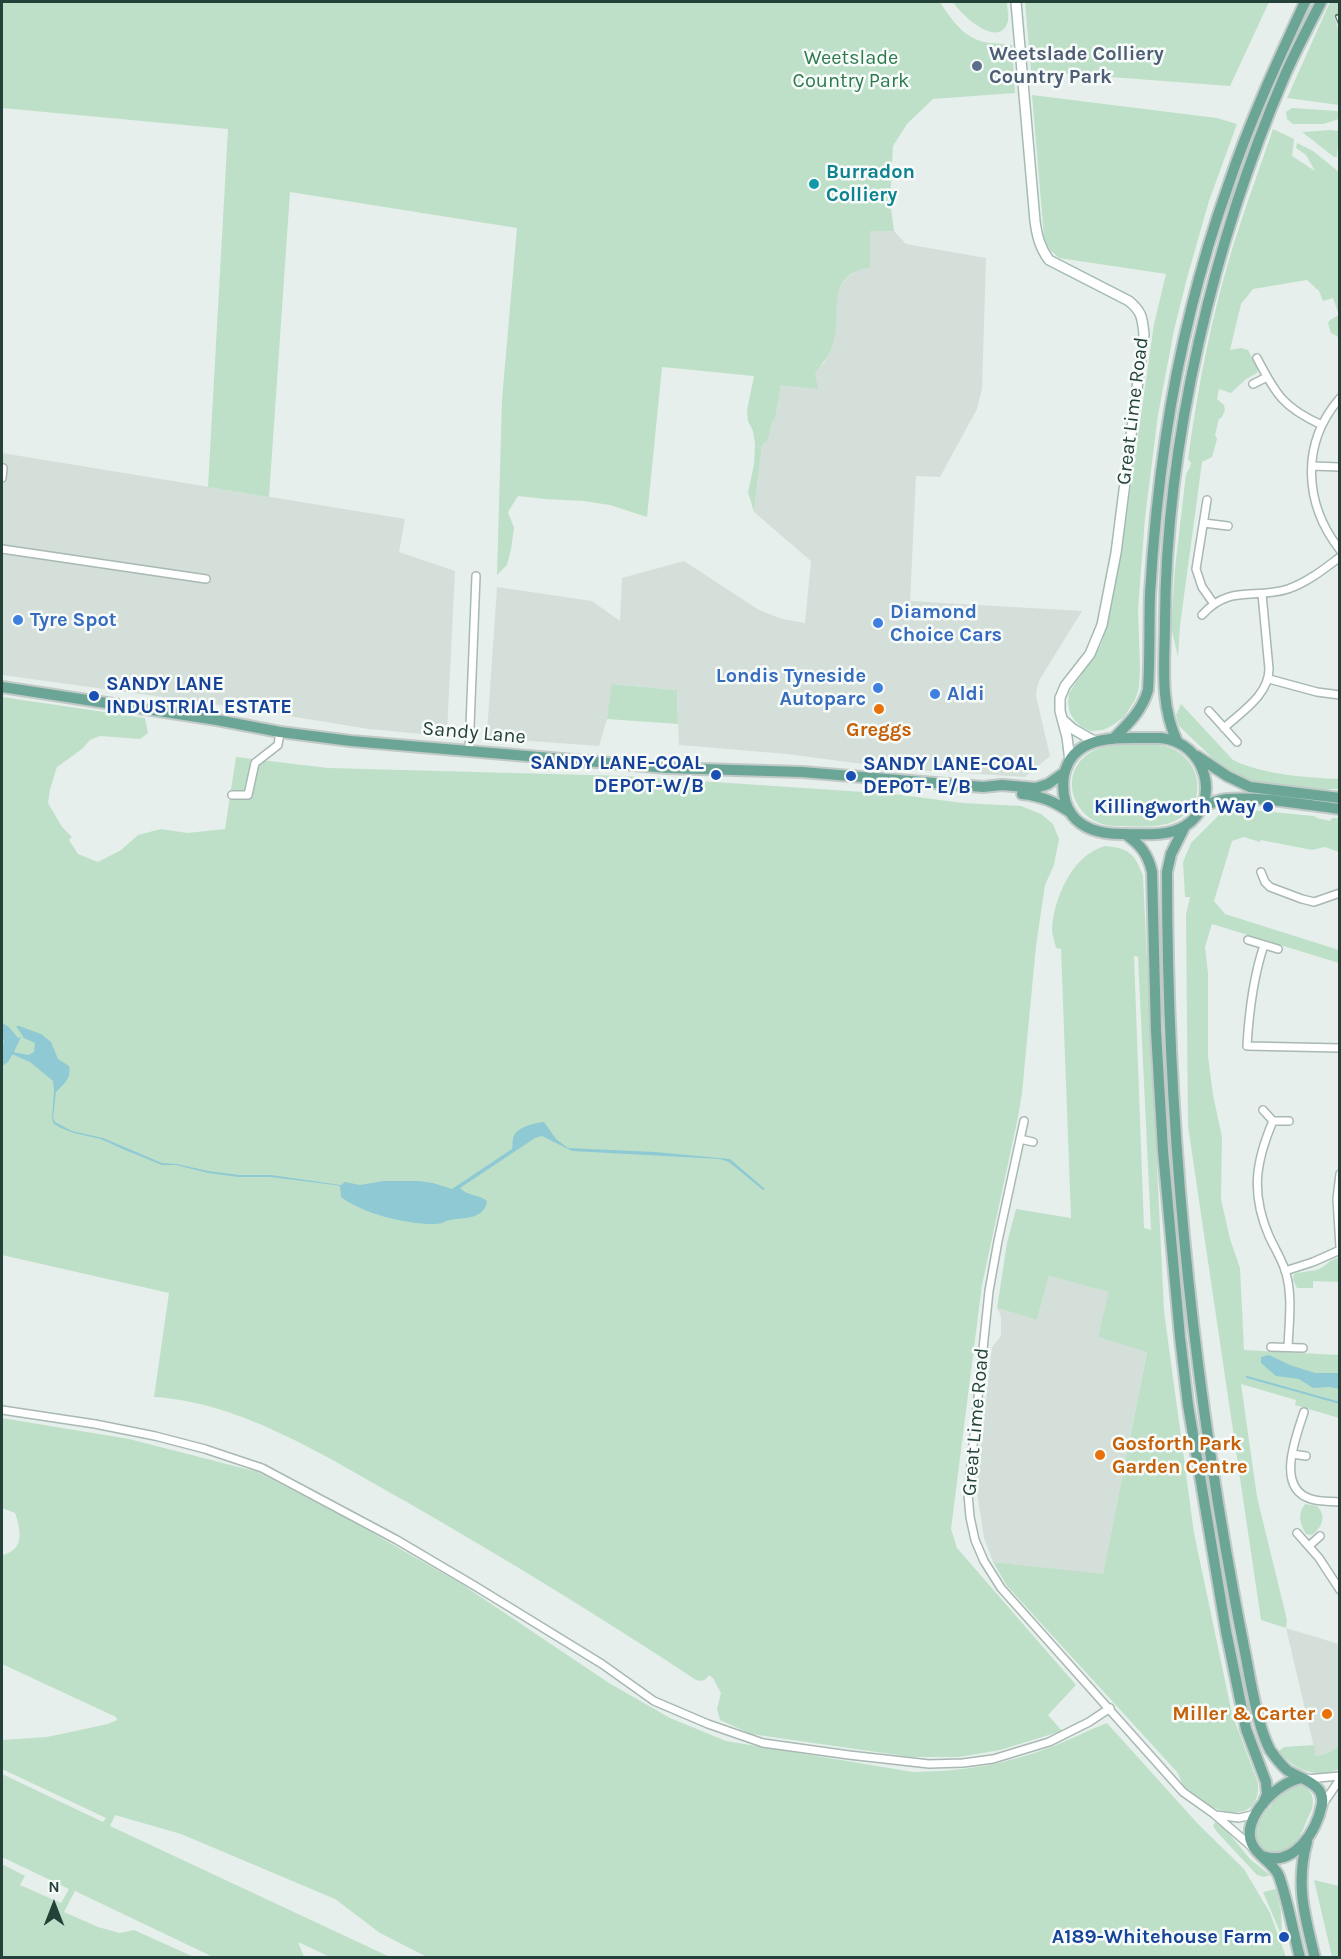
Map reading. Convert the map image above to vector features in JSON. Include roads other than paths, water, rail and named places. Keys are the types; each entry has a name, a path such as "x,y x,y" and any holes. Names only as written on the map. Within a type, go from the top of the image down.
{"main road":[{"name":"Great Lime Road","path":"1016,2 1035,221 1042,250 1050,260 1140,309 1143,328 1116,553 1102,625 1090,654 1062,692 1060,703 1070,761"},
{"path":"1113,739 1136,716 1148,690 1150,594 1166,435 1186,334 1209,242 1272,71 1305,2"},
{"path":"1177,741 1165,704 1165,595 1169,533 1181,437 1201,336 1242,189 1286,75 1321,2"},
{"name":"Sandy Lane","path":"2,687 218,720 280,732 351,741 668,768 802,772 983,787 1041,797 1058,804 1071,814"},
{"path":"1063,720 1073,729 1094,741"},
{"path":"1196,756 1202,767 1206,793 1200,808 1191,822 1185,826 1166,832 1110,834 1082,824 1071,814 1063,791 1065,772 1070,761 1078,750 1094,741 1113,739 1161,738 1177,741 1227,776 1250,787 1340,798"},
{"name":"Sandy Lane","path":"983,787 1002,785 1036,788 1048,784 1065,772"},
{"path":"1200,808 1227,799 1340,809"},
{"path":"1185,826 1171,854 1167,875 1178,1155 1197,1348 1222,1529 1257,1712 1272,1753 1283,1766 1313,1783 1322,1800 1303,1858 1301,1891 1315,1958"},
{"path":"1125,834 1146,854 1152,872 1156,1031 1163,1151 1188,1405 1230,1654 1246,1729 1266,1782 1267,1794 1263,1804"},
{"path":"1300,1958 1279,1876 1259,1853 1249,1833 1251,1822 1263,1804 1285,1783 1304,1778"},
{"path":"1259,1853 1278,1858 1290,1855 1309,1836"}],"street":[{"path":"1257,358 1276,392 1291,408 1322,425"},
{"path":"1253,384 1267,376"},
{"path":"1340,398 1322,425 1315,442 1312,465 1312,492 1317,511 1326,531 1340,550"},
{"path":"1312,465 1340,467"},
{"path":"2,478 3,468"},
{"path":"1207,500 1197,558 1197,573 1202,587 1214,604"},
{"path":"1204,523 1228,526"},
{"path":"2,549 206,579"},
{"path":"1202,615 1214,604 1234,595 1281,591 1297,585 1315,576 1340,557"},
{"path":"469,751 476,576"},
{"path":"1224,728 1261,693 1269,679 1262,594"},
{"path":"1269,679 1317,692 1340,695"},
{"path":"1209,711 1237,742"},
{"path":"232,795 248,795 255,763 278,745 280,732"},
{"path":"1261,872 1262,884 1276,891 1314,902 1340,893"},
{"path":"1248,940 1278,949"},
{"path":"1264,945 1255,971 1246,1046 1340,1048"},
{"path":"1263,1110 1273,1121 1289,1121"},
{"name":"Great Lime Road","path":"1024,1121 998,1240 984,1324 969,1480 970,1517 978,1549 1001,1588 1183,1792 1214,1814 1259,1853"},
{"path":"1273,1121 1259,1163 1256,1189 1262,1215 1285,1271 1290,1305 1288,1347"},
{"path":"1020,1139 1033,1142"},
{"path":"1285,1271 1313,1262 1340,1248 1337,1199 1340,1174"},
{"path":"1271,1347 1303,1348"},
{"path":"2,1410 155,1436 205,1449 262,1468 387,1535 475,1586 602,1664 654,1701 708,1724 763,1743 929,1764 963,1763 993,1759 1049,1742 1089,1722 1110,1708"},
{"path":"1304,1412 1292,1454 1291,1479 1297,1491 1310,1499 1340,1502"},
{"path":"1292,1454 1306,1456"},
{"path":"1298,1533 1319,1558 1340,1590"},
{"path":"1309,1546 1320,1536"},
{"path":"1304,1778 1340,1777"},
{"path":"1319,1813 1340,1777"},
{"path":"1214,1814 1234,1818 1256,1814"}],"water":[{"path":"2,1023 9,1027 18,1038 21,1037 14,1052 28,1055 34,1052 35,1043 24,1038 16,1026 19,1026 41,1034 51,1042 58,1059 69,1066 68,1078 56,1092 53,1118 55,1122 72,1131 103,1138 162,1163 177,1164 239,1175 271,1175 341,1185 345,1182 360,1185 383,1181 419,1181 452,1189 512,1149 514,1135 517,1131 544,1122 556,1139 568,1148 655,1152 730,1159 765,1189 763,1190 729,1162 720,1159 572,1151 542,1136 535,1138 460,1188 487,1201 478,1215 438,1224 400,1220 361,1209 350,1203 341,1197 340,1186 270,1177 239,1177 208,1173 176,1165 162,1165 101,1139 61,1128 54,1124 52,1119 53,1081 30,1062 14,1055 2,1066 4,1041"},
{"path":"1269,1355 1315,1373 1339,1373 1339,1389 1313,1388 1299,1379 1276,1376 1261,1363 1261,1357"}],"waterway":[{"path":"1247,1377 1340,1403"}],"railway":[{"path":"1337,16 1340,23"}],"place":[{"name":"Weetslade Colliery Country Park","path":"977,66"},
{"name":"Burradon Colliery","path":"814,184"},
{"name":"Tyre Spot","path":"18,620"},
{"name":"Diamond Choice Cars","path":"878,623"},
{"name":"Londis Tyneside Autoparc","path":"878,688"},
{"name":"Aldi","path":"935,694"},
{"name":"SANDY LANE INDUSTRIAL ESTATE","path":"94,696"},
{"name":"Greggs","path":"879,709"},
{"name":"SANDY LANE-COAL DEPOT-W/B","path":"716,775"},
{"name":"SANDY LANE-COAL DEPOT- E/B","path":"851,776"},
{"name":"Killingworth Way","path":"1268,807"},
{"name":"Gosforth Park Garden Centre","path":"1100,1455"},
{"name":"Miller & Carter","path":"1327,1714"},
{"name":"A189-Whitehouse Farm","path":"1284,1937"}],"park label":[{"name":"Weetslade Country Park","path":"851,70"}]}
